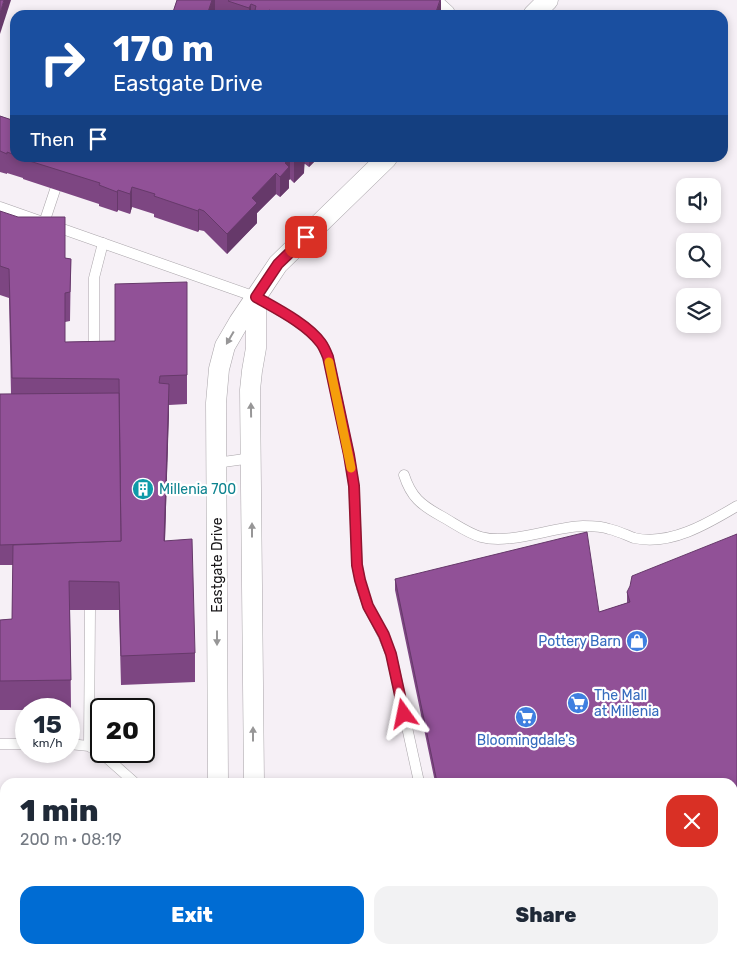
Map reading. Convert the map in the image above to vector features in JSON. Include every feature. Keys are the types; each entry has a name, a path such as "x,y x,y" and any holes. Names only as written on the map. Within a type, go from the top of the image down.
{"street":[{"path":"538,10 548,0"},
{"name":"Eastgate Drive","path":"218,778 216,403 219,369 225,346 278,264 383,162"},
{"path":"254,778 250,390 256,348 256,297"}],"lane":[{"path":"437,0 448,10"},
{"path":"44,223 55,190"},
{"path":"0,207 256,297 312,332 322,344 328,357 354,486 357,565 360,580 368,606 384,635 391,654 418,778"},
{"path":"94,361 94,278 103,243"},
{"path":"216,463 252,458"},
{"path":"404,475 408,488 430,510 469,532 482,537 501,540 582,526 606,528 634,538 655,540 679,534 710,522 737,506"},
{"path":"89,746 90,610"},
{"path":"0,744 15,744"},
{"path":"80,745 89,746 108,759 129,778"}],"building":[{"path":"0,0 4,0 0,13"},
{"path":"177,0 212,0 209,10 174,10"},
{"path":"440,0 437,10 255,10 256,6 251,4 249,8 228,1"},
{"path":"0,116 10,119 10,153 0,151"},
{"path":"33,162 286,162 289,167 280,177 276,173 252,198 257,203 227,234 204,211 199,209 198,211 132,187 130,194 118,190 117,192 99,185 100,183"},
{"name":"Millenia 700","path":"0,211 18,217 65,217 65,258 71,259 70,292 65,293 65,342 115,341 115,284 187,282 187,375 160,376 159,383 169,384 164,541 192,539 195,653 121,656 119,582 69,581 71,680 0,681 0,620 12,619 13,545 121,541 119,379 12,378 9,269 0,266"},
{"path":"119,393 121,541 0,545 0,394"},
{"name":"The Mall at Millenia","path":"587,532 599,612 630,602 627,592 632,576 737,534 737,778 436,778 395,579"}],"slow traffic":[{"path":"329,362 351,468"}],"place":[{"name":"Millenia 700","path":"143,489"},
{"name":"Pottery Barn","path":"637,641"},
{"name":"The Mall at Millenia","path":"578,703"},
{"name":"Bloomingdale's","path":"526,717"}],"route":[{"path":"306,237 278,264 256,297 312,332 322,344 328,357 354,486 357,565 360,580 368,606 375,622 384,635 391,654 404,714"}]}
